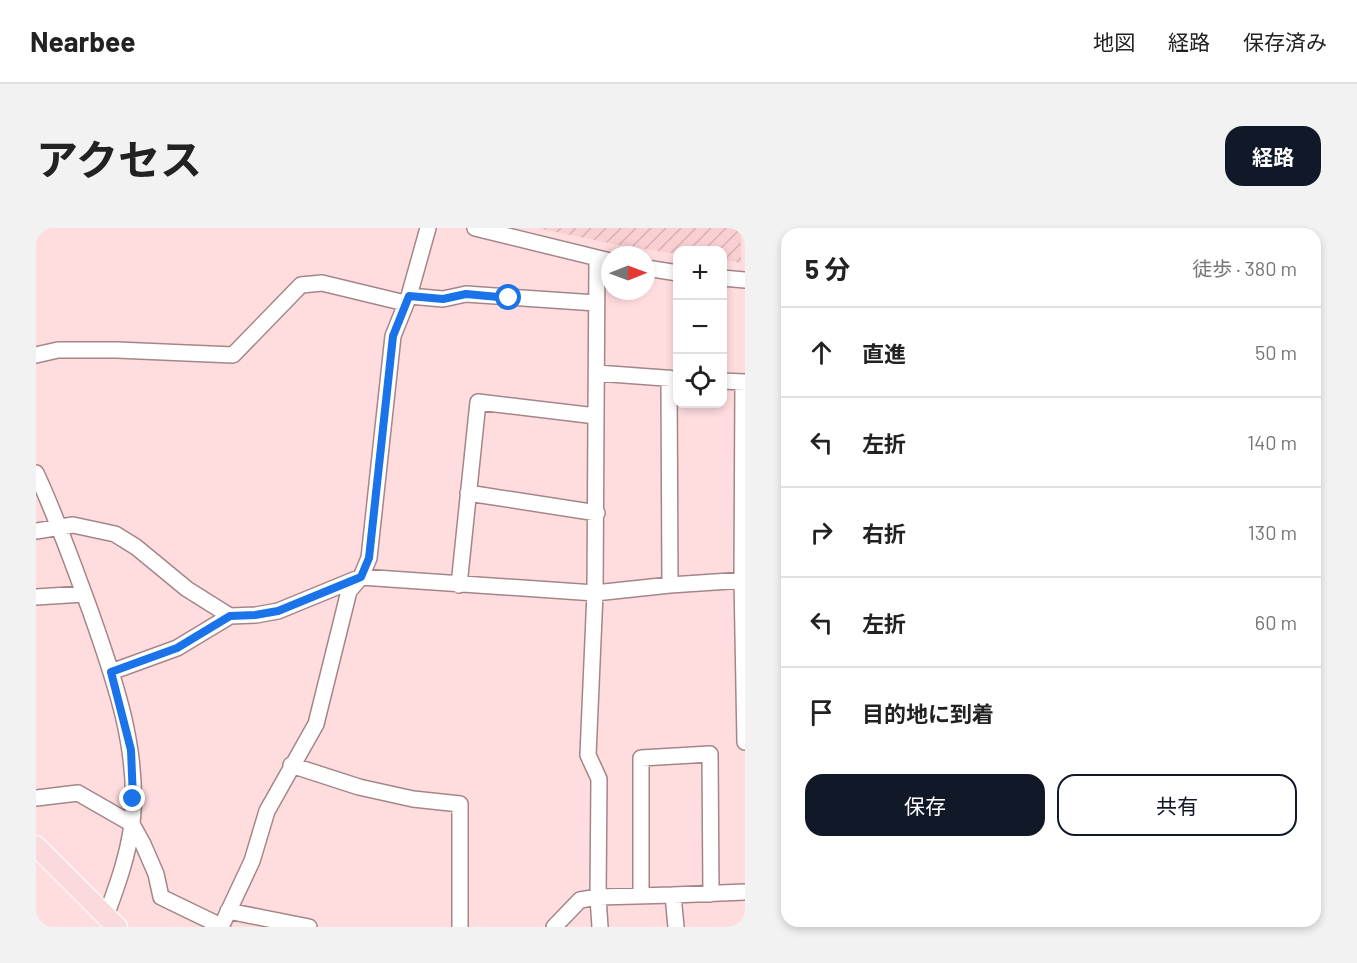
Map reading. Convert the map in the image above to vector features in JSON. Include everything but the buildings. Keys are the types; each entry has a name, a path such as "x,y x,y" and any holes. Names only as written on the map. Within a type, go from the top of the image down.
{"main road":[{"path":"36,846 112,922"}],"street":[{"path":"36,798 78,792 132,825 156,874 161,897 221,927 252,861 267,811 316,724 349,591 361,577 369,558 393,336 407,300 428,228"},
{"path":"475,228 601,260"},
{"path":"655,269 673,272"},
{"path":"600,927 599,779 588,754 597,513 596,303 601,272"},
{"path":"727,278 745,280"},
{"path":"36,355 58,350 117,350 233,355 301,285 322,283 407,300 443,299 466,294 596,303"},
{"path":"597,373 673,379"},
{"path":"727,381 744,382 745,742"},
{"path":"459,585 478,402 596,416"},
{"path":"670,585 673,408"},
{"path":"36,473 60,527 111,672 131,750 132,825 112,922"},
{"path":"468,493 597,513"},
{"path":"36,531 73,525 115,534 136,547 187,589 230,616"},
{"path":"111,672 177,648 230,616 278,611 361,577 595,593 743,580"},
{"path":"36,597 84,594"},
{"path":"641,895 641,758 710,754 711,894"},
{"path":"291,765 359,787 413,799 460,804 460,927"},
{"path":"554,927 580,900 598,897 745,892"},
{"path":"673,895 676,927"},
{"path":"228,911 309,927"}],"shaded area":[{"path":"537,228 741,228 741,263 727,261 727,246 673,246 673,253 655,251 655,246 618,245"}],"route":[{"path":"133,799 131,750 111,672 177,648 230,616 278,611 361,577 369,558 393,336 405,303 409,296 443,299 466,294 509,298"}]}
